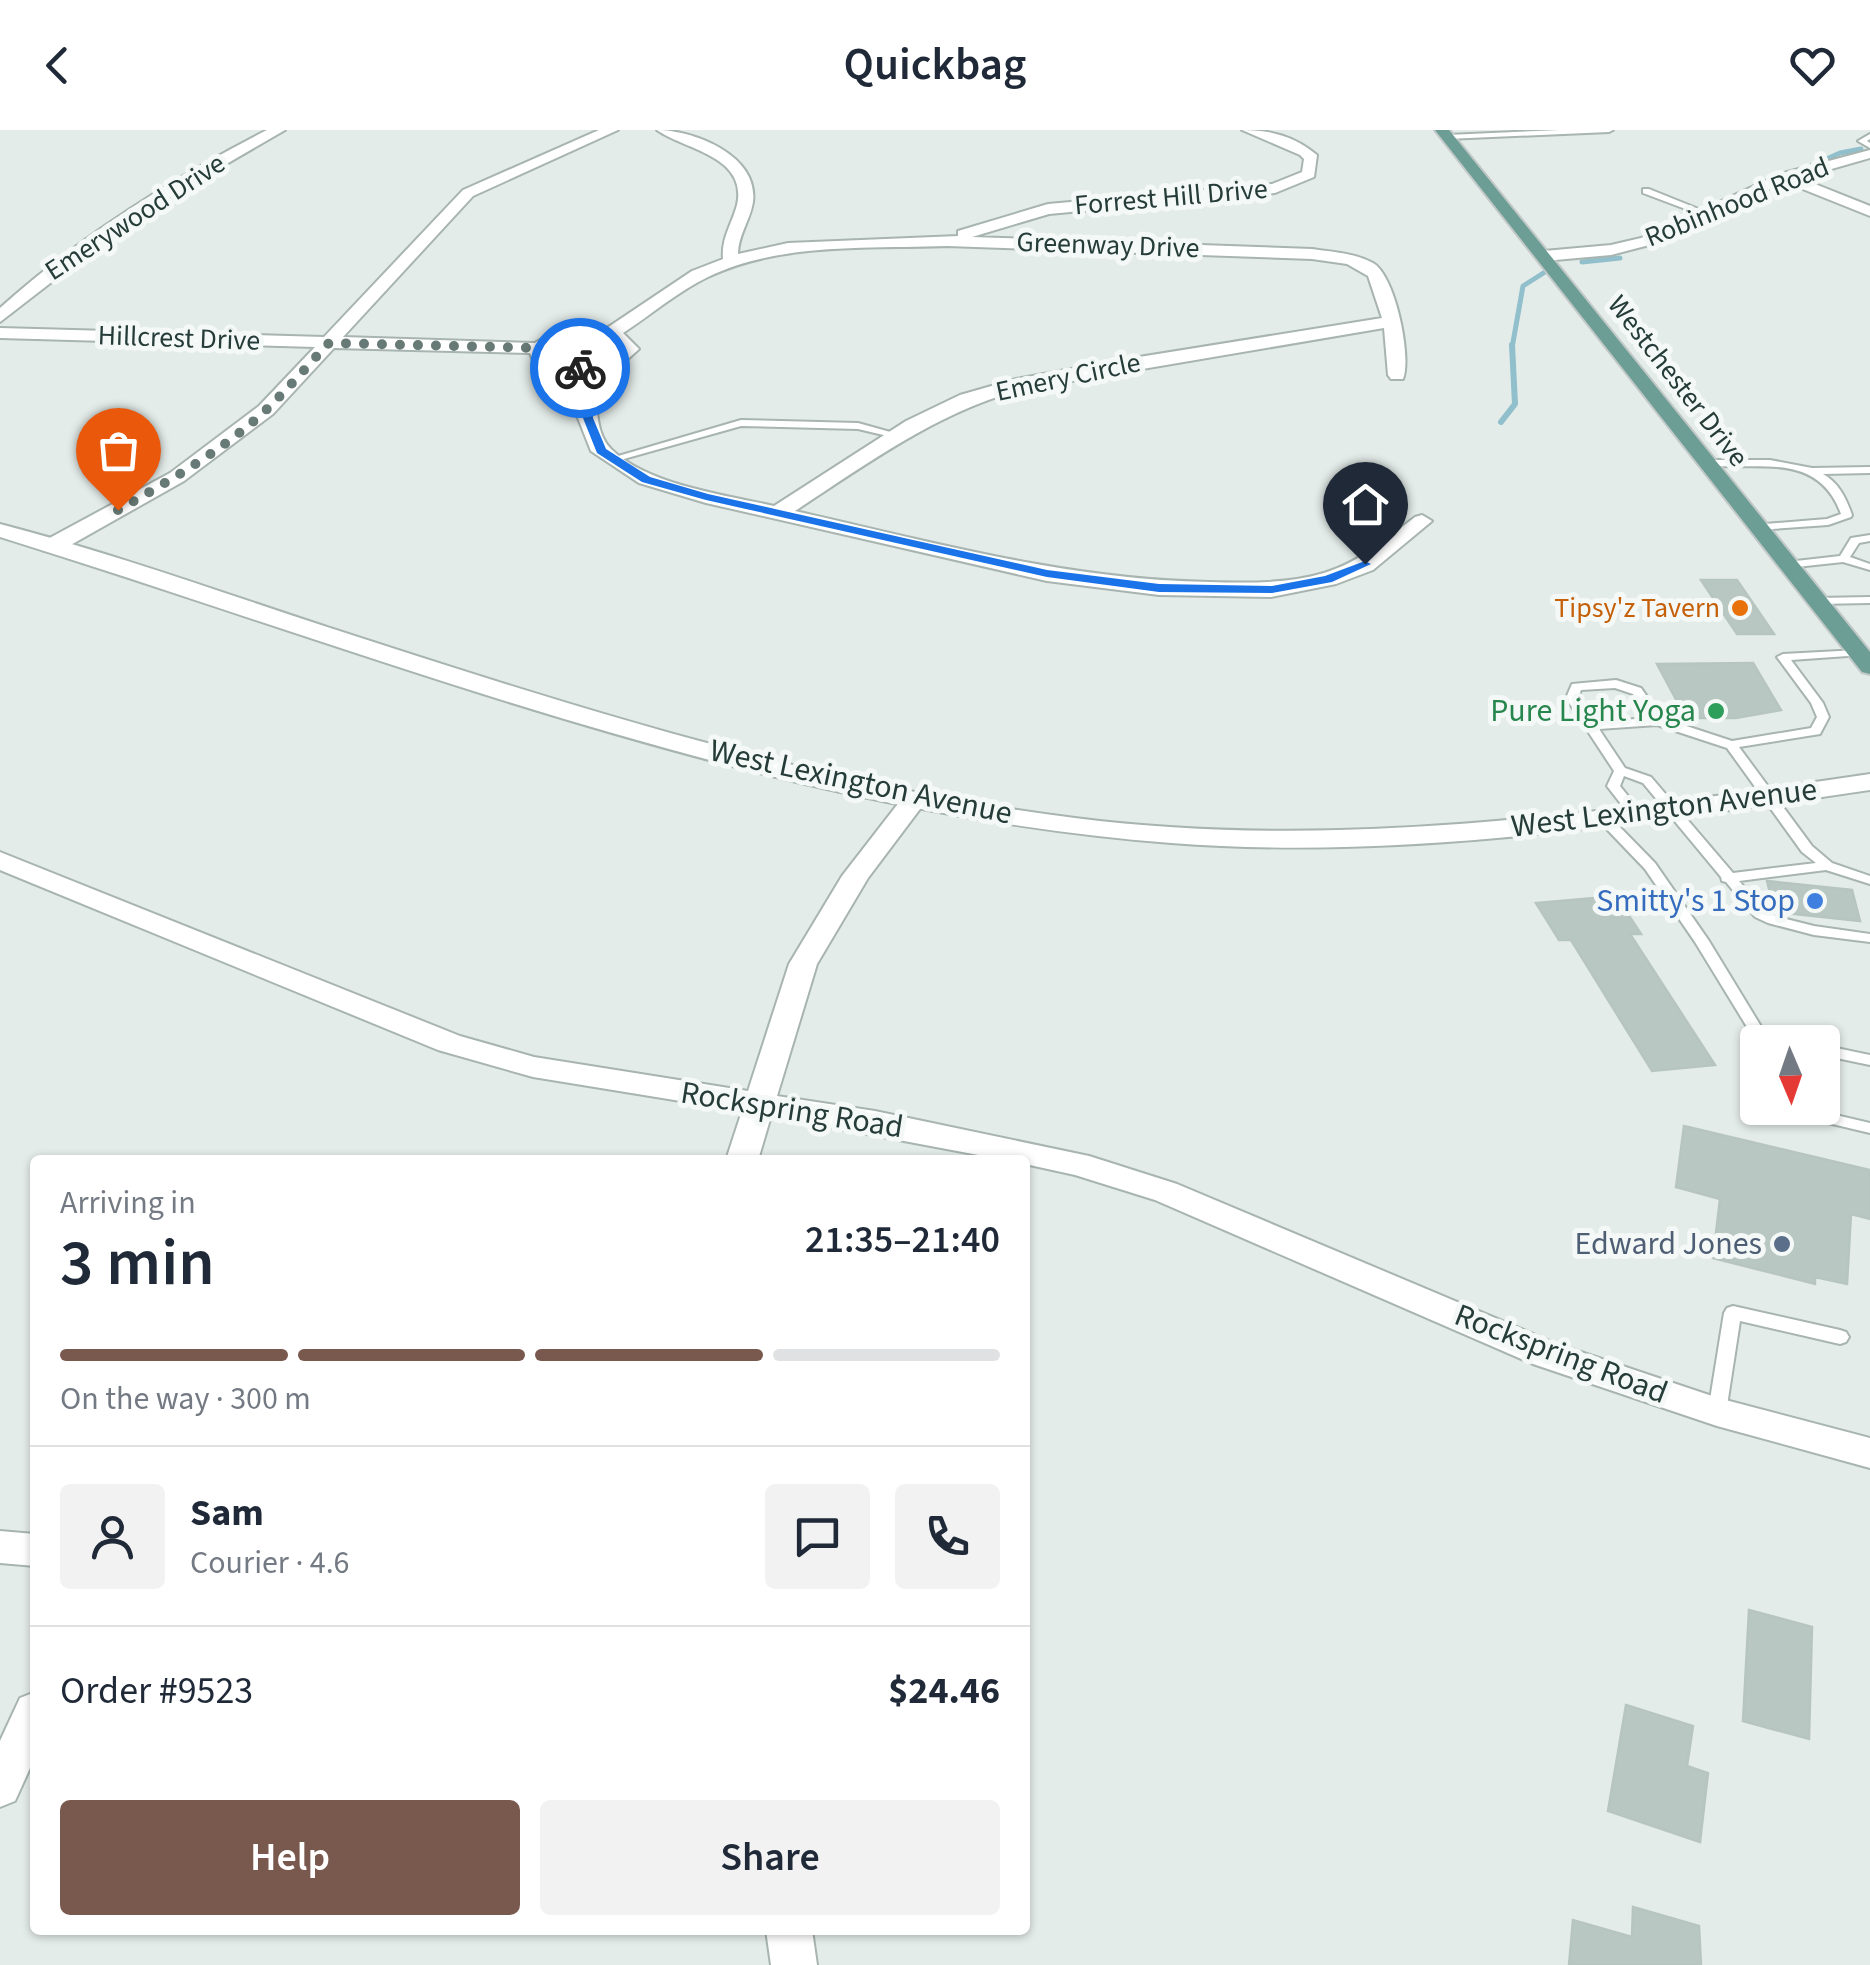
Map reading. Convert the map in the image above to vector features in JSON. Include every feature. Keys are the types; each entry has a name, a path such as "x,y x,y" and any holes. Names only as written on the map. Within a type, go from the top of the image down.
{"main road":[{"name":"Westchester Drive","path":"1445,133 1864,660"}],"street":[{"name":"Emerywood Drive","path":"0,317 36,282 114,224 278,130"},
{"path":"52,546 177,477 266,410 468,193 611,130"},
{"path":"664,130 726,159 742,177 746,202 729,239 731,261"},
{"name":"Forrest Hill Drive","path":"948,241 1048,209 1262,190 1301,180 1309,174 1312,158 1305,151 1283,139 1249,130"},
{"name":"Robinhood Road","path":"1544,256 1611,250 1646,241 1785,177 1870,154"},
{"path":"1785,177 1870,211"},
{"name":"Greenway Drive","path":"610,334 698,275 731,261 788,248 948,241 1221,249 1352,260 1377,274 1400,358 1397,376"},
{"path":"0,296 36,282"},
{"name":"Emery Circle","path":"778,513 896,435 966,399 1016,385 1389,322"},
{"name":"Hillcrest Drive","path":"0,333 539,348"},
{"path":"568,334 610,334 628,343 630,349 617,361 588,368 547,364 540,359 539,348 568,334"},
{"path":"588,368 588,418 601,451 646,479 1047,574 1224,592 1272,590 1328,579 1365,564 1422,521"},
{"name":"West Lexington Avenue","path":"0,530 458,676 723,754 912,801 1078,827 1277,840 1605,820 1870,782"},
{"path":"744,1155 802,964 856,876 912,801"},
{"name":"Rockspring Road","path":"0,860 449,1043 532,1067 983,1142 1078,1164 1166,1192 1546,1354 1717,1412 1870,1452"},
{"path":"0,1547 30,1550"},
{"path":"0,1787 30,1722"},
{"path":"789,1935 794,1965"}],"lane":[{"path":"1445,133 1609,130"},
{"path":"1870,136 1862,140 1870,146"},
{"path":"1646,191 1706,214"},
{"path":"613,458 741,424 858,426 896,435"},
{"path":"1712,469 1798,474 1811,470 1870,470"},
{"path":"1757,527 1828,522 1847,515 1844,503 1823,475 1811,470"},
{"path":"1844,559 1855,540 1870,538"},
{"path":"1788,565 1844,559 1870,566"},
{"path":"1817,601 1870,600"},
{"path":"1592,726 1658,721 1731,745 1816,731 1822,717 1817,702 1784,657 1864,660"},
{"path":"1658,721 1637,691 1616,684 1576,687 1572,698 1620,771 1647,780 1760,914 1778,923 1870,938"},
{"path":"1731,745 1772,796 1807,849 1828,866 1870,880"},
{"path":"1620,771 1613,786 1638,815"},
{"path":"1605,820 1650,866 1702,941 1750,1025"},
{"path":"1726,878 1828,866"},
{"path":"1840,1054 1870,1060"},
{"path":"1840,1121 1870,1128"},
{"path":"1717,1412 1733,1312 1840,1337"}],"building":[{"path":"1701,580 1737,580 1774,634 1737,634"},
{"path":"1753,663 1781,710 1736,718 1686,718 1657,664"},
{"path":"1767,881 1852,890 1860,921 1775,912"},
{"path":"1616,896 1641,934 1630,934 1715,1065 1652,1071 1571,940 1559,940 1536,903"},
{"path":"1684,1126 1870,1170 1870,1219 1851,1214 1847,1284 1815,1277 1815,1284 1713,1258 1720,1199 1676,1187"},
{"path":"1749,1610 1812,1627 1809,1739 1743,1721"},
{"path":"1626,1705 1693,1726 1687,1766 1708,1773 1700,1842 1608,1811"},
{"path":"1633,1907 1699,1926 1701,1965 1569,1965 1573,1920 1632,1937"}],"waterway":[{"path":"1804,169 1840,153 1861,149"},
{"path":"1582,262 1620,258"},
{"path":"1512,347 1523,286 1545,272"},
{"path":"1501,422 1515,404 1512,347"}],"way so far":[{"path":"118,510 177,477 235,435 266,410 329,343 539,348 537,353 547,364 580,368"}],"place":[{"name":"Tipsy'z Tavern","path":"1740,608"},
{"name":"Pure Light Yoga","path":"1716,711"},
{"name":"Smitty's 1 Stop","path":"1815,901"},
{"name":"Edward Jones","path":"1782,1244"}],"route":[{"path":"580,368 588,368 588,418 601,451 646,479 706,497 1047,574 1159,588 1272,590 1328,579 1365,564"}]}
